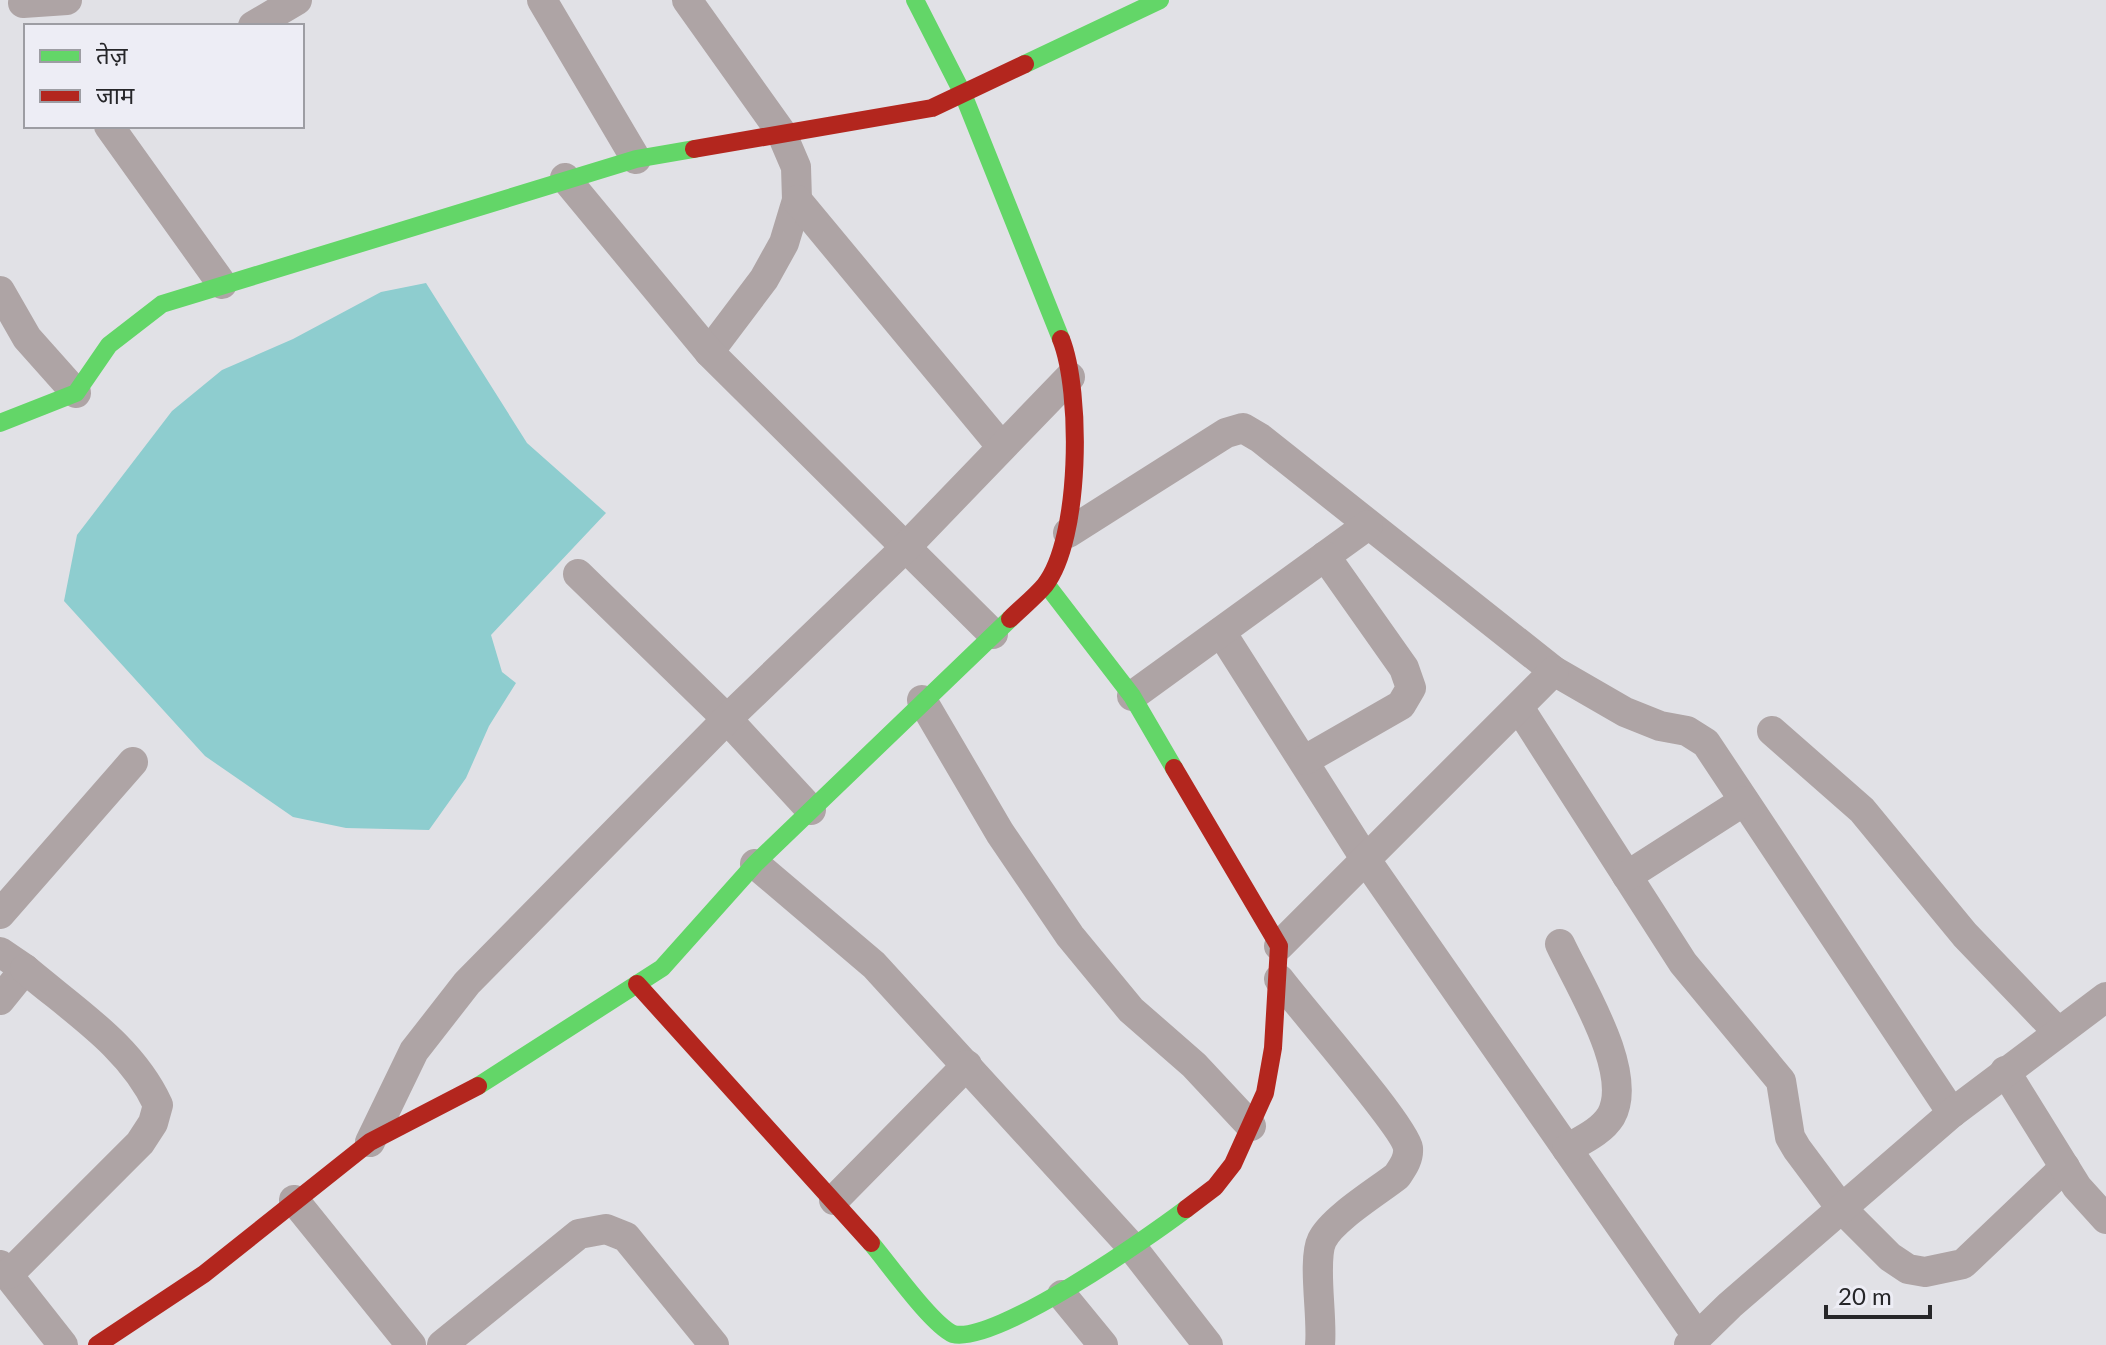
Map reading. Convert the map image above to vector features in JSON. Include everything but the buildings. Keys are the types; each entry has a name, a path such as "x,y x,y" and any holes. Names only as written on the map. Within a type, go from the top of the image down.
{"street":[{"path":"26,10 67,0"},
{"path":"256,24 297,0"},
{"path":"542,0 636,159"},
{"path":"687,0 781,132 796,167 797,200 784,243 764,279 709,352"},
{"path":"97,1345 204,1274 370,1142 476,1087 662,968 755,864 1046,584 1068,533 1072,489 1070,377 1054,316 963,94 915,0"},
{"path":"0,423 76,393 109,345 162,304 565,178 636,159 932,108 1160,0"},
{"path":"110,128 222,284"},
{"path":"565,178 709,352 993,634"},
{"path":"797,200 1001,446"},
{"path":"0,291 27,338 76,393"},
{"path":"370,1142 414,1051 434,1021 727,719 905,548 1070,377"},
{"path":"1068,533 1226,433 1243,428 1260,438 1554,671 1625,712 1660,726 1687,731 1706,743 1952,1113"},
{"path":"1132,696 1368,525"},
{"path":"1305,760 1401,705 1411,688 1404,668 1325,556"},
{"path":"578,574 727,719 811,810"},
{"path":"637,984 834,1200 944,1329 962,1338 984,1335 1062,1295 1215,1187 1233,1164 1265,1093 1273,1048 1279,946 1132,696 1046,584"},
{"path":"1221,632 1366,860 1567,1149 1693,1340 1952,1113 2106,997"},
{"path":"1279,946 1520,709 1554,671"},
{"path":"922,700 1000,833 1070,936 1131,1010 1194,1065 1251,1126"},
{"path":"1520,709 1683,963 1781,1081 1787,1097 1790,1137 1841,1208 1890,1257 1908,1269 1943,1269 1963,1264 2065,1167"},
{"path":"1772,731 1862,810 1965,935 2057,1031"},
{"path":"0,914 133,762"},
{"path":"1627,876 1744,801"},
{"path":"755,864 874,965 1131,1246 1208,1345"},
{"path":"1560,944 1616,1068 1617,1100 1610,1117 1599,1130 1567,1149"},
{"path":"0,952 25,969 136,1066 158,1105 153,1123 140,1143 4,1270 63,1345"},
{"path":"0,1000 25,969"},
{"path":"1279,979 1392,1120 1408,1148 1406,1164 1397,1176 1322,1240 1317,1262 1323,1318 1320,1345"},
{"path":"834,1200 967,1065"},
{"path":"2005,1071 2065,1167 2102,1207"},
{"path":"294,1200 411,1345"},
{"path":"442,1345 579,1234 606,1229 626,1237 714,1345"},
{"path":"1062,1295 1103,1345"}],"water":[{"path":"426,283 527,443 606,513 491,635 502,672 516,683 489,726 466,778 429,830 346,828 293,817 205,756 64,601 77,535 172,411 222,370 293,339 381,292"}],"traffic: fast":[{"path":"915,0 963,94 1061,339"},
{"path":"1025,64 1160,0"},
{"path":"0,423 76,393 109,345 162,304 636,159 694,149"},
{"path":"1046,584 1132,696 1174,768"},
{"path":"478,1086 662,968 755,864 1010,619"},
{"path":"871,1243 933,1319 953,1334 974,1333 1002,1323 1071,1286 1186,1209"}],"traffic: jam":[{"path":"694,149 932,108 1025,64"},
{"path":"1010,619 1045,585 1057,563 1066,535 1075,428 1068,363 1061,339"},
{"path":"1174,768 1279,946 1273,1048 1265,1093 1233,1164 1215,1187 1186,1209"},
{"path":"637,984 871,1243"},
{"path":"97,1345 204,1274 370,1142 478,1086"}]}
